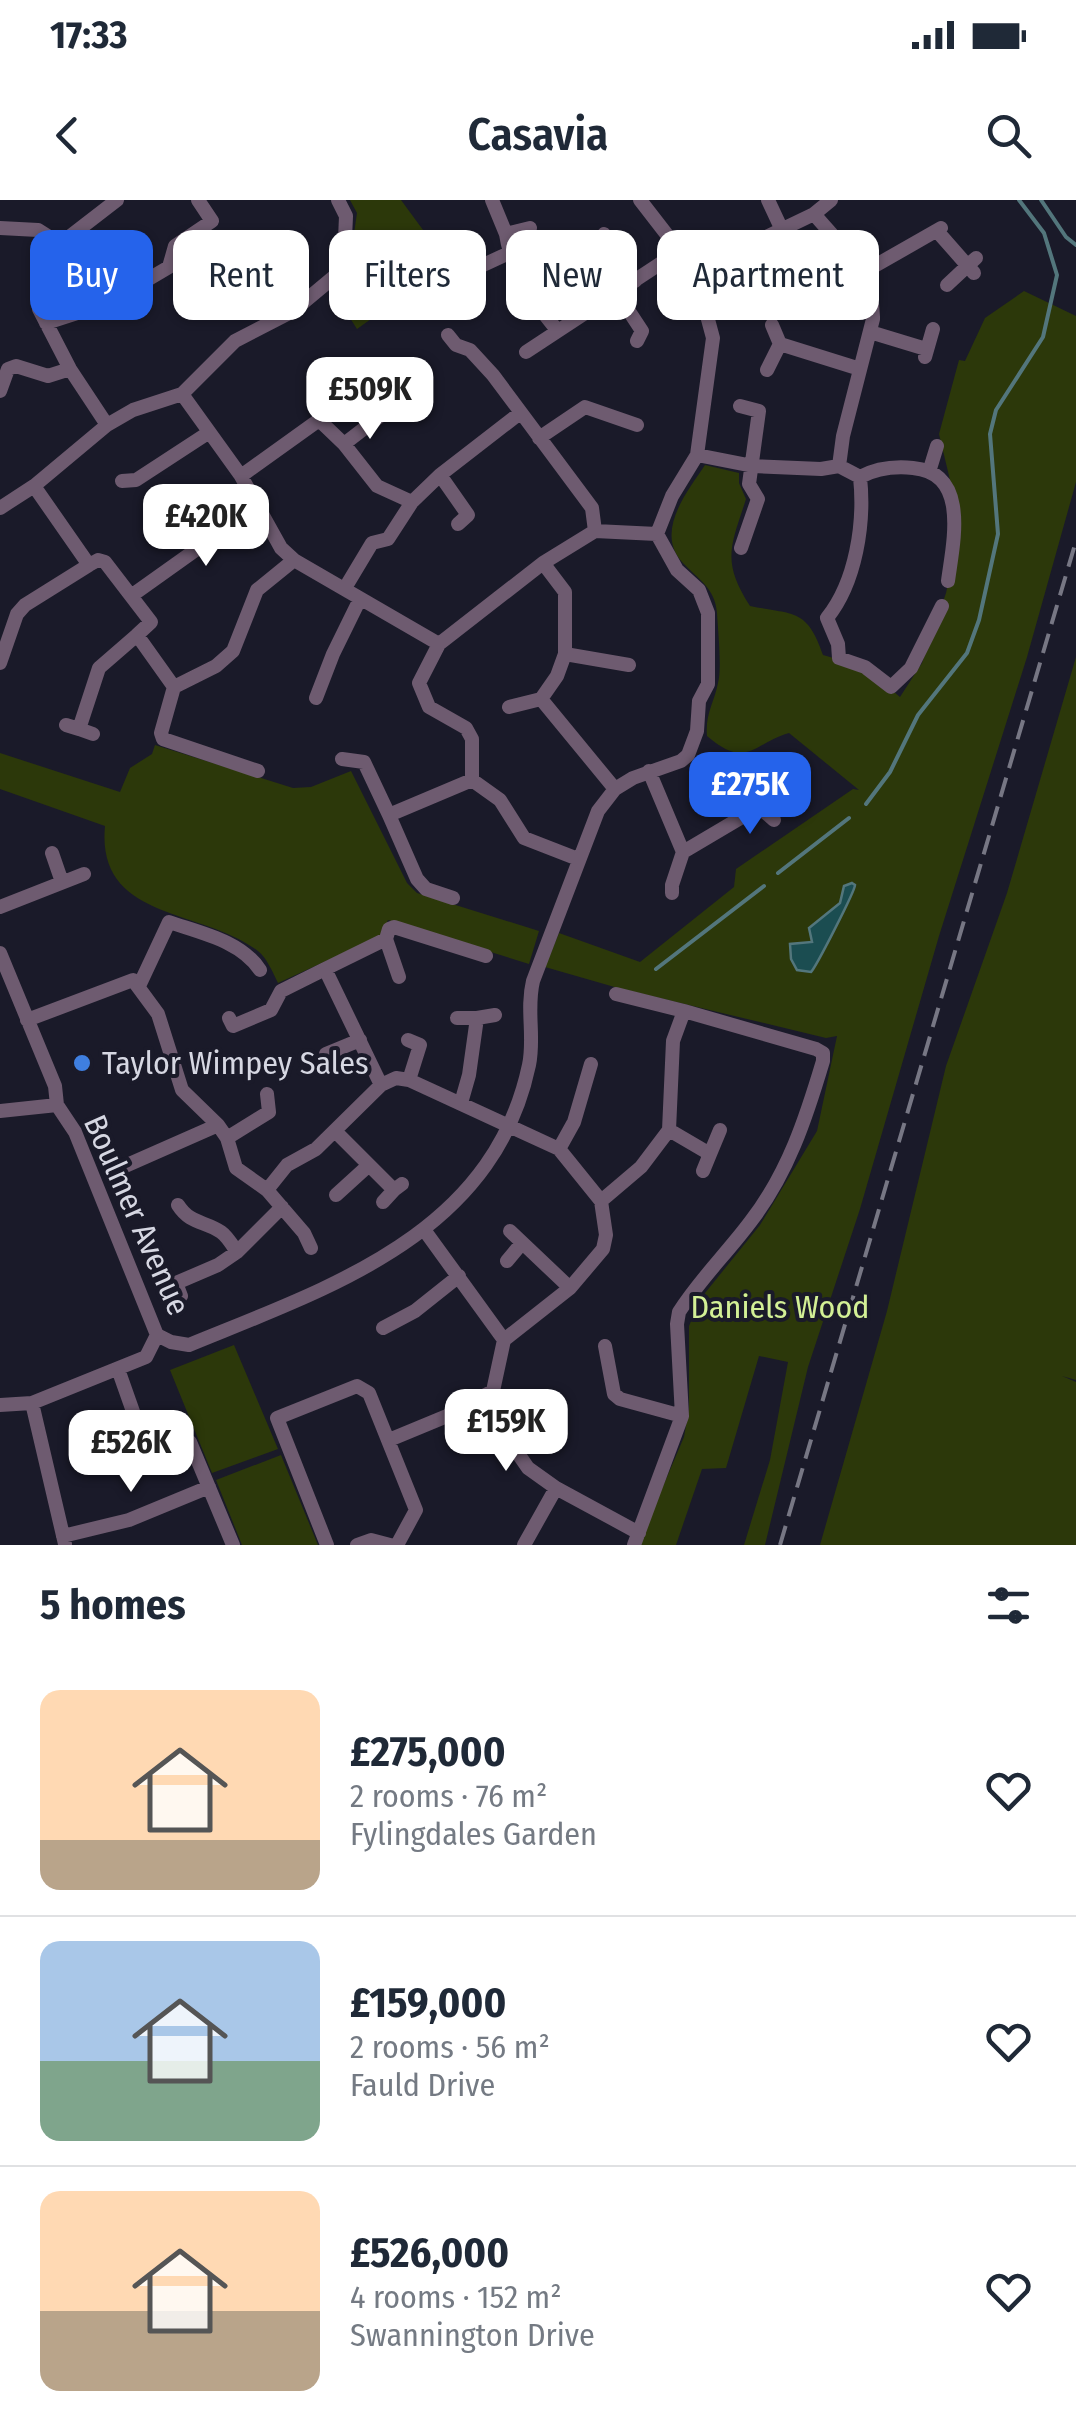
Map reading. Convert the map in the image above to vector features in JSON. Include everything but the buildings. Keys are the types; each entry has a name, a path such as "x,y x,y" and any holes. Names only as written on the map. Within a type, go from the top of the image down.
{"street":[{"path":"78,230 116,200"},
{"path":"46,323 108,303 169,267 175,246 212,220 198,200"},
{"path":"0,508 34,486 107,425 133,410 182,394 235,341 293,311 335,276 345,239 346,216 338,200"},
{"path":"492,200 506,234"},
{"path":"640,200 662,230"},
{"path":"768,200 782,230 814,214 831,200"},
{"path":"814,214 828,230"},
{"path":"0,228 38,230"},
{"path":"522,230 530,228"},
{"path":"879,263 939,229 972,266 947,285"},
{"path":"44,320 70,369 107,425"},
{"path":"549,320 557,330"},
{"path":"526,352 573,320"},
{"path":"635,320 642,331 637,342"},
{"path":"657,534 672,496 697,454 713,338 708,320"},
{"path":"839,466 872,320"},
{"path":"768,370 780,344 772,324"},
{"path":"870,332 925,353 934,329"},
{"path":"448,335 456,345 470,350 493,374 592,508 595,531"},
{"path":"780,344 860,369"},
{"path":"1,383 8,368 16,366 48,376 70,369"},
{"path":"344,444 379,417 378,404 362,382"},
{"path":"182,394 241,476 282,548 294,560 439,644"},
{"path":"540,438 585,406 637,425"},
{"path":"740,406 759,411 750,484 758,498 740,548"},
{"path":"345,588 372,543 388,539 412,502 440,474 520,413"},
{"path":"241,476 319,420 377,486 412,502"},
{"path":"122,480 136,480 208,433"},
{"path":"929,472 937,446"},
{"path":"697,454 753,466 839,466 860,478"},
{"path":"860,478 872,470 899,466 929,472 943,482 954,508 948,581"},
{"path":"440,474 468,515 458,524"},
{"path":"860,478 861,517 856,546 841,601 827,618 838,644 839,658 866,667 891,687 911,668 942,606"},
{"path":"34,486 90,565"},
{"path":"131,596 256,507"},
{"path":"472,780 472,739 466,728 429,706 419,683 439,644 544,564 595,531 657,534"},
{"path":"504,1340 425,1230 467,1190 508,1124 530,1064 528,1001 533,981 598,812 615,789 648,771 681,761 688,755 697,731 699,700 710,672 706,644 708,613 699,590 677,570 657,534"},
{"path":"0,662 4,639 25,605 98,560 105,562 151,622 99,668 79,730"},
{"path":"258,771 163,739 162,733 174,687 216,666 233,651 258,590 294,560"},
{"path":"510,707 541,699 557,676 565,654 565,592 544,564"},
{"path":"316,698 332,654 360,599"},
{"path":"137,634 174,687"},
{"path":"565,654 629,665"},
{"path":"541,699 615,789"},
{"path":"342,759 364,762 417,879 426,890 452,898"},
{"path":"648,771 684,852"},
{"path":"389,815 472,780"},
{"path":"472,780 500,800 524,838 578,860"},
{"path":"759,808 760,785"},
{"path":"672,893 684,852 759,808"},
{"path":"759,808 774,820"},
{"path":"52,853 62,882"},
{"path":"0,907 84,874"},
{"path":"139,986 170,922 250,955 260,970"},
{"path":"399,977 386,939 389,929 394,927 486,956"},
{"path":"229,1018 233,1026 271,1010 281,991 386,939"},
{"name":"Boulmer Avenue","path":"0,952 55,1086 57,1105 75,1132 156,1335 190,1345 360,1273 425,1230"},
{"path":"325,969 380,1085"},
{"path":"28,1020 134,980 158,1014 182,1090 223,1132 236,1168 267,1190 304,1233 311,1248"},
{"path":"267,1190 288,1165 336,1132 380,1085 396,1078 461,1102 559,1149 601,1201 606,1235 603,1249 570,1288 504,1340 493,1391 528,1468 636,1539 682,1416 679,1312 752,1221 780,1177 804,1127 823,1053 616,994"},
{"path":"0,1002 16,996"},
{"path":"601,1201 641,1168 669,1130 673,1042 684,1011"},
{"path":"456,1018 495,1015"},
{"path":"461,1102 471,1067 477,1018"},
{"path":"329,1070 324,1060 326,1054 360,1040"},
{"path":"408,1040 420,1045 409,1080"},
{"path":"559,1149 574,1122 591,1064"},
{"path":"124,1166 269,1112 267,1094"},
{"path":"0,1112 57,1105"},
{"path":"669,1130 710,1154"},
{"path":"703,1171 720,1130"},
{"path":"336,1132 398,1187 382,1202"},
{"path":"336,1194 369,1165"},
{"path":"178,1205 180,1211 202,1226 220,1231 237,1252"},
{"path":"181,1296 176,1283 237,1252 282,1207"},
{"path":"510,1231 570,1288"},
{"path":"507,1261 522,1243"},
{"path":"383,1328 415,1310 458,1276"},
{"path":"0,1405 32,1403 146,1357 156,1335"},
{"path":"606,1346 614,1394 682,1416"},
{"path":"107,1438 132,1428 136,1420 118,1369"},
{"path":"327,1545 277,1418 358,1386 369,1393 416,1510 394,1545 371,1540 357,1545"},
{"path":"389,1440 447,1416 493,1391"},
{"path":"32,1403 64,1541 129,1520 209,1487"},
{"path":"190,1442 233,1545"},
{"path":"524,1545 556,1488"}],"green space":[{"path":"350,200 401,200 423,230 354,230 357,213"},
{"name":"Daniels Wood","path":"1024,291 1076,316 1076,482 860,1209 808,1367 765,1545 744,1545 770,1460 788,1362 759,1356 726,1468 702,1469 676,1545 638,1545 684,1437 689,1409 689,1326 701,1298 760,1225 817,1131 837,1036 826,1038 545,967 559,933 640,962 734,887 736,869 853,789 859,790 789,733 741,753 720,746 707,736 719,677 716,604 710,591 675,551 672,525 676,512 705,465 739,473 746,499 731,553 735,577 750,606 797,616 811,629 823,655 865,667 900,697 922,663 946,593 961,526 939,434 959,360 965,361 985,318"},
{"path":"351,320 370,320 357,329"},
{"path":"1076,657 1076,1380 1062,1376 1076,1382 1076,1545 820,1545 887,1311 946,1066 1007,893"},
{"path":"155,745 293,788 311,787 351,771 407,883 417,893 539,931 529,964 388,920 381,936 278,983 258,951 235,937 157,908 117,880 107,857 105,826 0,789 0,753 120,792 130,768 152,754"},
{"path":"234,1345 278,1449 212,1473 170,1370"},
{"path":"281,1455 318,1545 242,1545 216,1480"}],"shaded area":[{"path":"855,885 849,900 811,972 797,970 790,944 812,942 809,928 840,903 844,886"}],"waterway":[{"path":"866,804 890,772 918,715 967,653 979,620 998,534 990,434 996,410 1043,337 1057,275 1044,233 1019,200"},
{"path":"1041,200 1076,245"},
{"path":"778,873 849,818"},
{"path":"656,969 764,886"}],"railway":[{"path":"780,1545 1076,541"}],"place":[{"name":"Taylor Wimpey Sales","path":"82,1063"}]}
